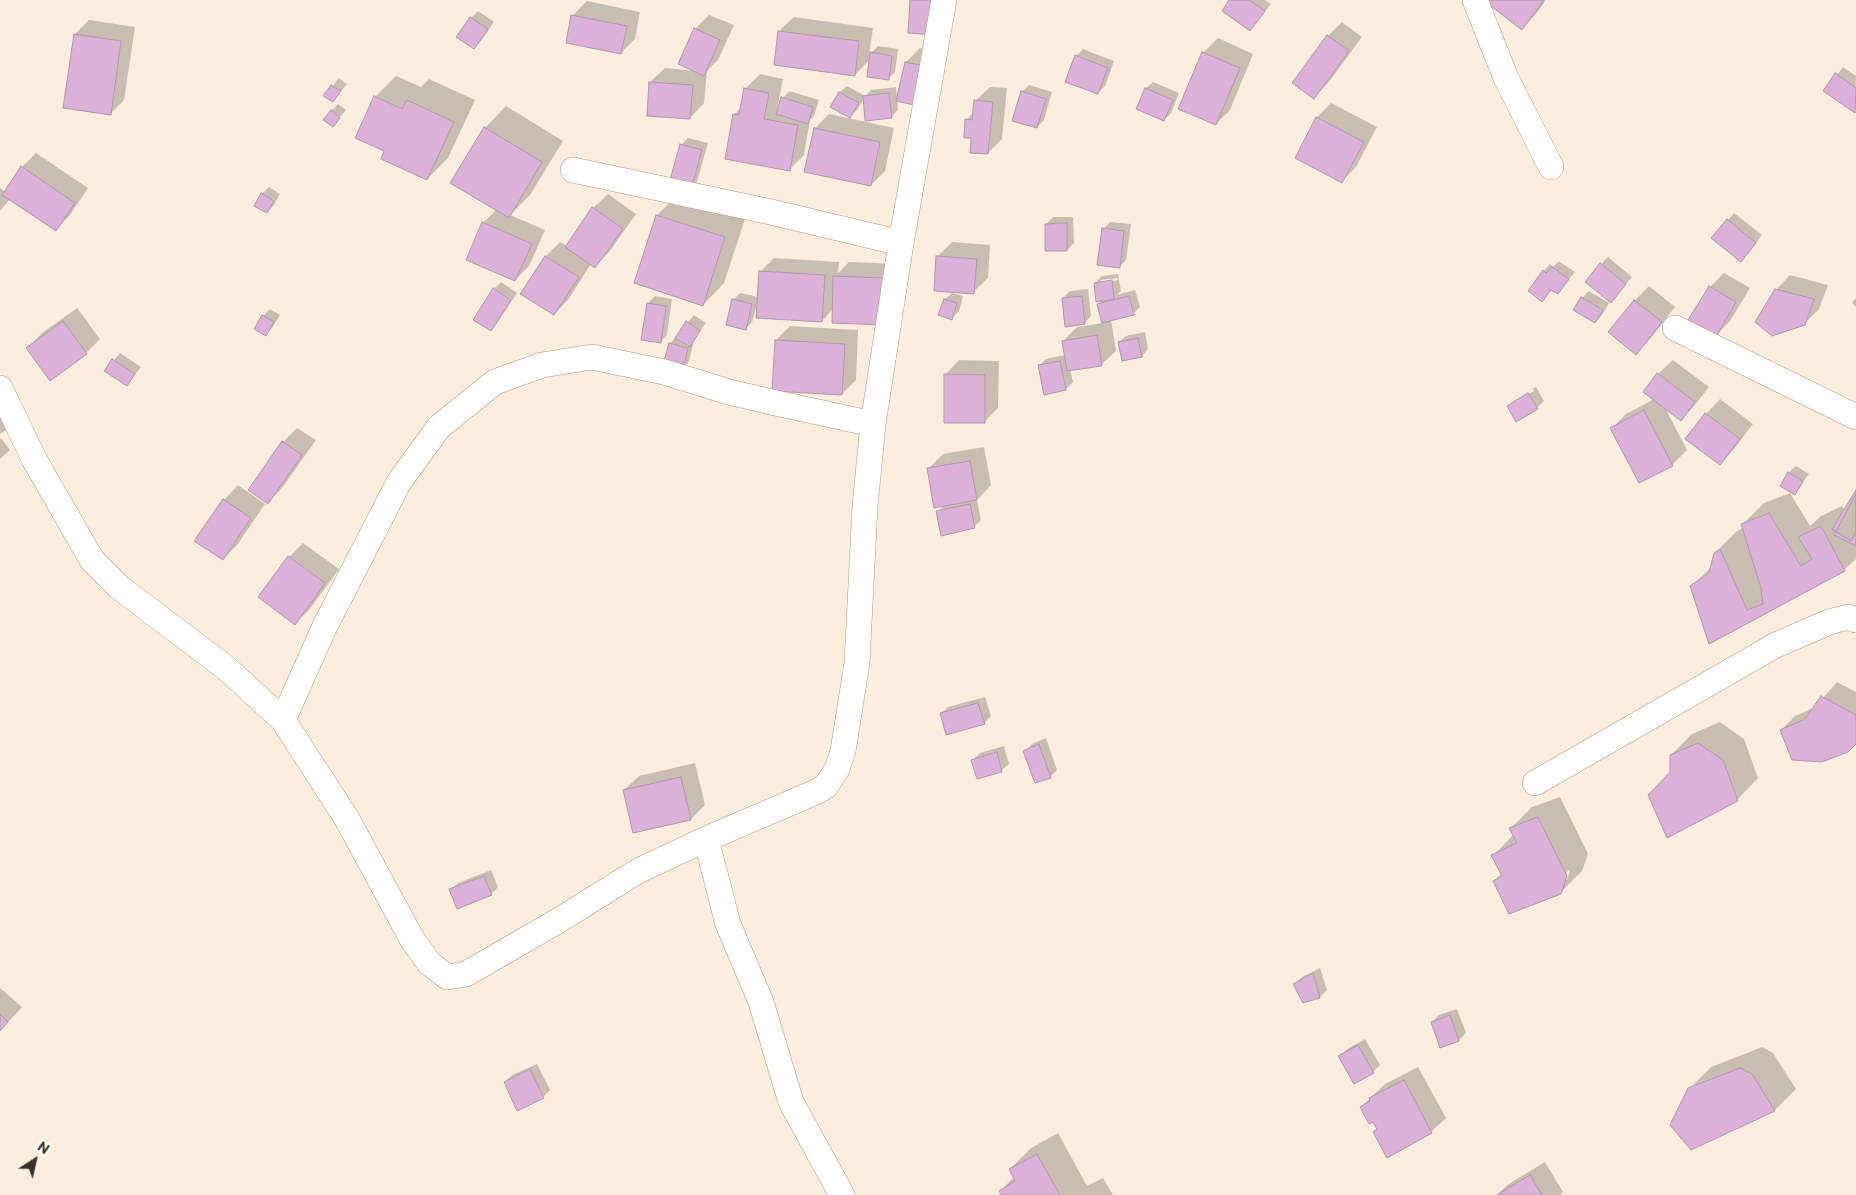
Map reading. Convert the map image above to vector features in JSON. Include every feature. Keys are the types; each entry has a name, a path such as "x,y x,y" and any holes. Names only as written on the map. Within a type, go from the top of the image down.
{"street":[{"path":"0,388 34,459 92,560 119,587 226,668 283,720 347,819 412,939 428,963 447,977 466,974 553,924 638,871 706,839 816,792 826,786 838,769 843,751 857,663 865,506 873,424 900,243 944,0"},
{"path":"1475,0 1506,78 1551,167"},
{"path":"573,170 761,210 900,243"},
{"path":"1675,328 1856,418"},
{"path":"283,720 325,626 399,482 440,426 495,382 542,365 592,357 664,372 729,392 873,424"},
{"path":"1535,783 1776,645 1829,622 1848,617 1856,620"},
{"path":"706,839 728,924 761,1002 792,1102 842,1195"}],"building":[{"path":"910,0 938,0 936,35 908,33"},
{"path":"1229,0 1249,0 1265,11 1250,31 1222,11"},
{"path":"1483,0 1544,0 1522,30"},
{"path":"571,15 627,26 621,54 566,43"},
{"path":"470,17 488,29 474,49 456,37"},
{"path":"694,28 720,40 704,76 678,64"},
{"path":"778,31 859,41 855,76 774,65"},
{"path":"74,34 121,41 111,115 63,108"},
{"path":"1327,35 1349,51 1314,99 1292,83"},
{"path":"870,52 892,56 889,80 867,77"},
{"path":"1202,52 1240,68 1216,125 1178,109"},
{"path":"1075,55 1108,68 1098,94 1065,82"},
{"path":"905,62 931,67 923,107 896,101"},
{"path":"1835,73 1856,88 1855,113 1823,91"},
{"path":"649,82 693,85 690,119 647,116"},
{"path":"331,85 341,91 333,102 323,96"},
{"path":"744,88 769,93 764,119 798,125 790,171 725,159 733,114 739,115"},
{"path":"1145,88 1173,100 1164,121 1136,109"},
{"path":"1021,91 1046,99 1037,128 1012,121"},
{"path":"839,92 859,103 850,118 830,107"},
{"path":"889,93 892,118 865,121 863,96"},
{"path":"374,96 402,109 407,100 454,122 427,180 381,159 384,151 355,138"},
{"path":"781,97 813,107 808,124 776,114"},
{"path":"974,100 993,102 988,154 970,153 971,138 964,138 965,119 972,120"},
{"path":"331,110 340,118 333,127 323,120"},
{"path":"1316,117 1364,142 1342,183 1295,158"},
{"path":"484,127 542,162 509,218 450,183"},
{"path":"814,128 880,142 871,186 804,172"},
{"path":"680,144 702,150 690,193 668,187"},
{"path":"21,166 75,203 56,231 2,195"},
{"path":"261,193 274,201 267,213 254,206"},
{"path":"592,207 623,229 595,268 565,247"},
{"path":"656,215 725,237 703,306 634,283"},
{"path":"1727,219 1756,243 1741,262 1711,238"},
{"path":"482,222 532,244 515,281 466,260"},
{"path":"1067,223 1067,251 1045,251 1045,224"},
{"path":"1102,228 1124,231 1120,268 1097,265"},
{"path":"545,256 579,277 554,315 520,294"},
{"path":"936,256 977,259 974,294 934,291"},
{"path":"1600,263 1626,284 1611,303 1585,282"},
{"path":"1552,267 1569,279 1558,294 1551,290 1542,302 1528,291 1543,270 1546,273"},
{"path":"759,271 825,275 822,322 756,318"},
{"path":"833,276 884,278 883,325 832,323"},
{"path":"1112,280 1114,299 1096,302 1094,283"},
{"path":"1709,286 1736,302 1716,337 1688,320"},
{"path":"493,288 511,300 491,331 473,320"},
{"path":"1775,289 1814,299 1805,325 1772,336 1755,322"},
{"path":"1082,296 1085,324 1065,327 1062,298"},
{"path":"1129,296 1134,315 1102,323 1097,304"},
{"path":"1581,297 1603,310 1595,323 1573,310"},
{"path":"732,299 752,304 746,330 726,325"},
{"path":"944,299 957,303 952,320 938,315"},
{"path":"1634,300 1662,322 1636,355 1608,332"},
{"path":"647,303 666,306 661,343 641,340"},
{"path":"262,315 274,322 266,336 254,329"},
{"path":"63,321 87,354 50,381 26,348"},
{"path":"686,321 700,331 690,347 675,338"},
{"path":"1097,335 1102,366 1067,371 1062,341"},
{"path":"1138,338 1142,357 1122,361 1118,342"},
{"path":"775,340 845,344 842,395 772,391"},
{"path":"669,343 688,348 683,370 663,365"},
{"path":"112,359 135,374 127,386 104,371"},
{"path":"1060,361 1066,390 1044,395 1038,365"},
{"path":"1657,373 1695,402 1681,421 1643,392"},
{"path":"944,374 985,375 985,423 944,423"},
{"path":"1528,393 1538,409 1516,422 1507,406"},
{"path":"1644,410 1673,466 1639,483 1610,428"},
{"path":"1705,413 1740,439 1720,465 1685,439"},
{"path":"282,441 302,455 268,504 248,490"},
{"path":"970,461 977,500 934,508 927,468"},
{"path":"1788,472 1803,481 1795,495 1780,486"},
{"path":"1856,490 1856,532 1851,541 1832,529"},
{"path":"1856,494 1856,546 1834,535"},
{"path":"223,499 251,518 223,560 194,541"},
{"path":"970,504 975,528 941,536 936,511"},
{"path":"1769,513 1801,566 1812,559 1798,537 1821,526 1845,571 1709,644 1690,586 1709,573 1714,553 1720,549 1747,610 1763,604 1761,588 1741,524"},
{"path":"288,556 325,583 295,625 258,597"},
{"path":"1821,696 1856,715 1856,744 1848,752 1822,762 1792,760 1780,730 1805,719"},
{"path":"978,703 985,724 946,735 940,713"},
{"path":"1698,743 1723,760 1738,801 1667,838 1648,795 1670,772 1670,755"},
{"path":"1039,744 1051,778 1035,783 1023,751"},
{"path":"997,752 1002,772 977,779 971,760"},
{"path":"681,777 691,820 633,833 623,790"},
{"path":"1538,817 1567,876 1561,894 1509,914 1493,881 1502,876 1491,855 1517,843 1509,828"},
{"path":"484,876 492,895 457,909 449,889"},
{"path":"1313,973 1320,998 1303,1003 1293,984"},
{"path":"0,1014 8,1022 0,1031"},
{"path":"1450,1015 1459,1041 1440,1048 1431,1022"},
{"path":"1358,1045 1374,1073 1354,1084 1338,1056"},
{"path":"1740,1068 1752,1074 1775,1111 1691,1150 1670,1125 1688,1088"},
{"path":"530,1069 544,1098 517,1111 504,1082"},
{"path":"1404,1080 1432,1133 1387,1158 1373,1132 1377,1129 1373,1122 1369,1124 1360,1107 1370,1101 1369,1098"},
{"path":"1037,1154 1060,1195 1001,1195 999,1191 1015,1181 1009,1169"},
{"path":"1530,1175 1542,1195 1497,1195"}]}
